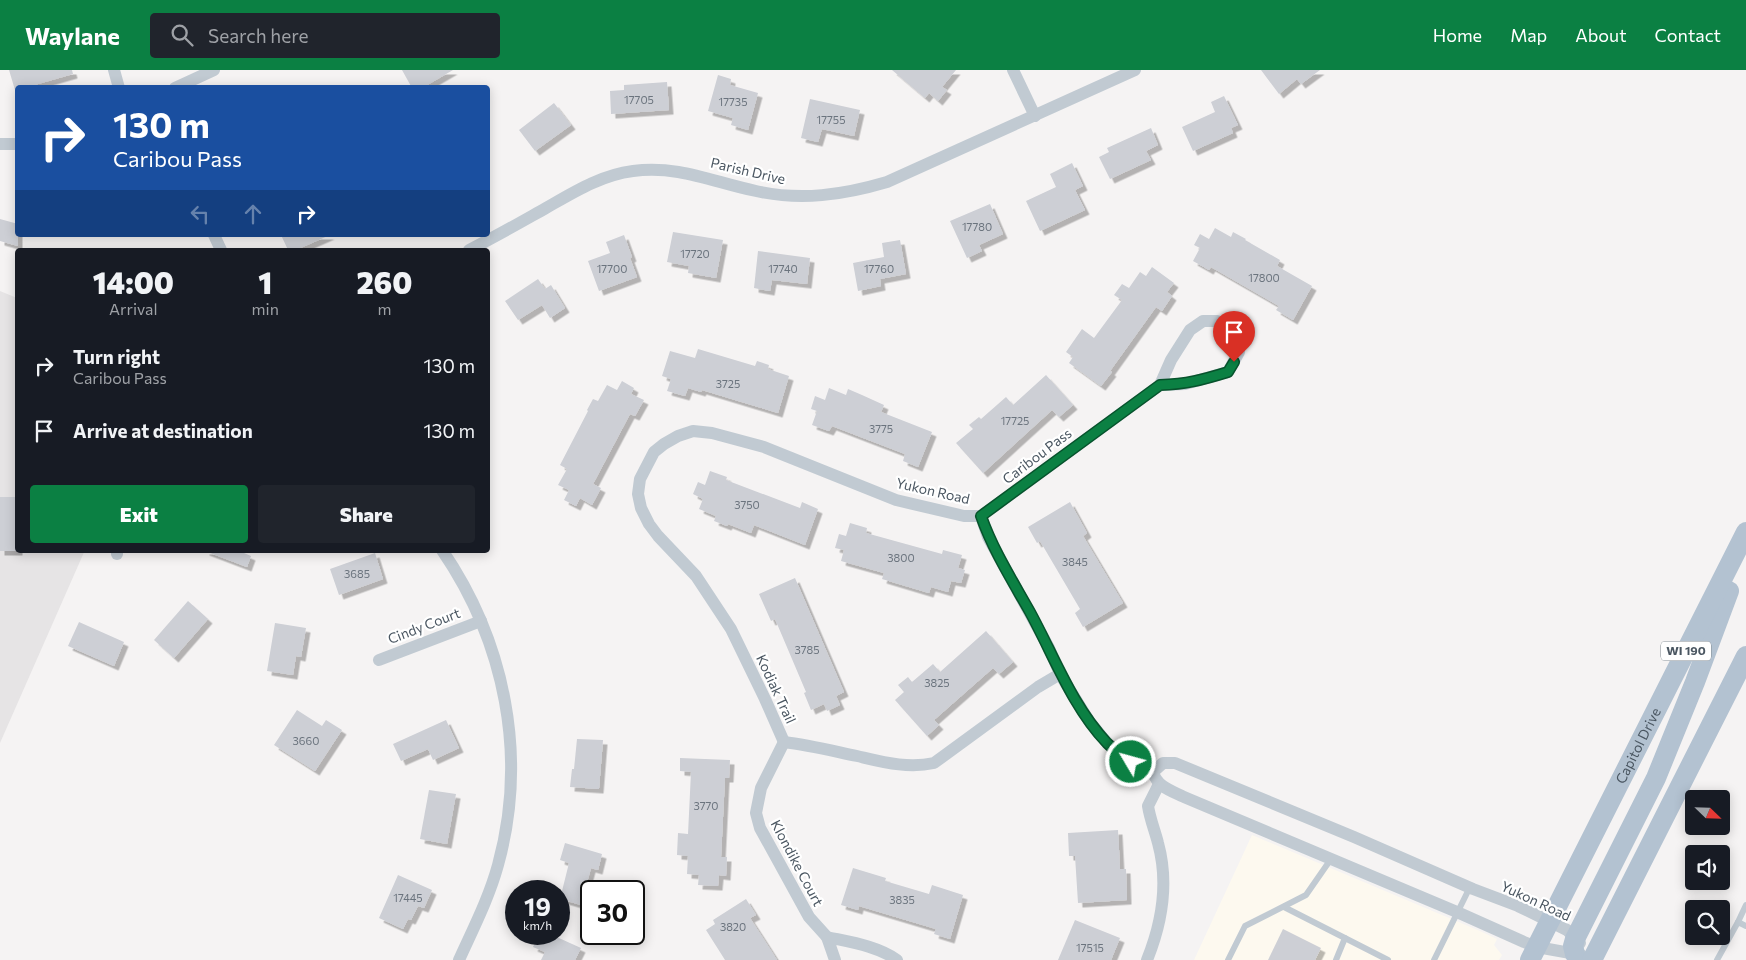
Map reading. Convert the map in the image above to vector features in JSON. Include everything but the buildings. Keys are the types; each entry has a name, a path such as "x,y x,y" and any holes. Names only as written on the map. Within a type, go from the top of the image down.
{"main road":[{"name":"Capitol Drive","path":"1576,948 1746,532"},
{"path":"1576,948 1656,778 1695,682 1746,544"},
{"name":"Capitol Drive","path":"1576,948 1746,656"},
{"name":"Capitol Drive","path":"1534,954 1576,948"}],"street":[{"path":"114,70 118,85"},
{"path":"182,85 214,70"},
{"path":"1013,70 1035,116"},
{"name":"Parish Drive","path":"473,248 582,187 609,176 640,170 676,170 768,194 797,197 837,195 887,182 1136,70"},
{"path":"0,144 15,144"},
{"path":"1203,321 1217,321 1236,332 1239,352 1228,372 1185,384 1160,385 1171,360 1190,330 1203,321"},
{"name":"Caribou Pass","path":"981,516 1160,385"},
{"name":"Yukon Road","path":"646,465 654,452 678,436 693,431 712,433 773,450 896,500 964,516 981,516 988,537 1049,648 1060,674 1090,721 1108,744 1131,762 1184,797 1458,912 1534,954 1576,948"},
{"name":"Kodiak Trail","path":"646,465 640,479 638,494 641,508 658,536 696,576 731,629 784,742 901,766 920,766 934,763 1038,686 1060,674"},
{"path":"444,553 467,590 491,647 504,694 510,741 510,790 498,865 459,960"},
{"name":"Cindy Court","path":"379,660 481,621"},
{"name":"Klondike Court","path":"784,742 761,788 756,813 760,828 809,917 827,937 835,960"},
{"name":"Yukon Road","path":"1156,778 1163,763 1174,763 1354,837 1470,888 1518,906 1576,948"},
{"path":"1147,960 1161,917 1164,892 1163,866 1148,806 1156,778"},
{"path":"827,937 852,942 886,953 897,960"}],"lane":[{"path":"1228,960 1245,926 1306,895 1331,859"},
{"path":"1434,960 1470,888"},
{"path":"1284,906 1388,960"},
{"path":"1717,960 1746,906"},
{"path":"1738,922 1746,926"},
{"path":"1336,960 1344,938"}],"shaded area":[{"path":"0,291 15,297 15,553 84,553 0,743"},
{"path":"1252,835 1497,939 1494,945 1502,955 1499,960 1194,960"}],"route":[{"path":"1131,762 1108,744 1090,721 1060,674 1049,648 988,537 981,516 1160,385 1185,384 1205,380 1228,372 1234,362"}]}
